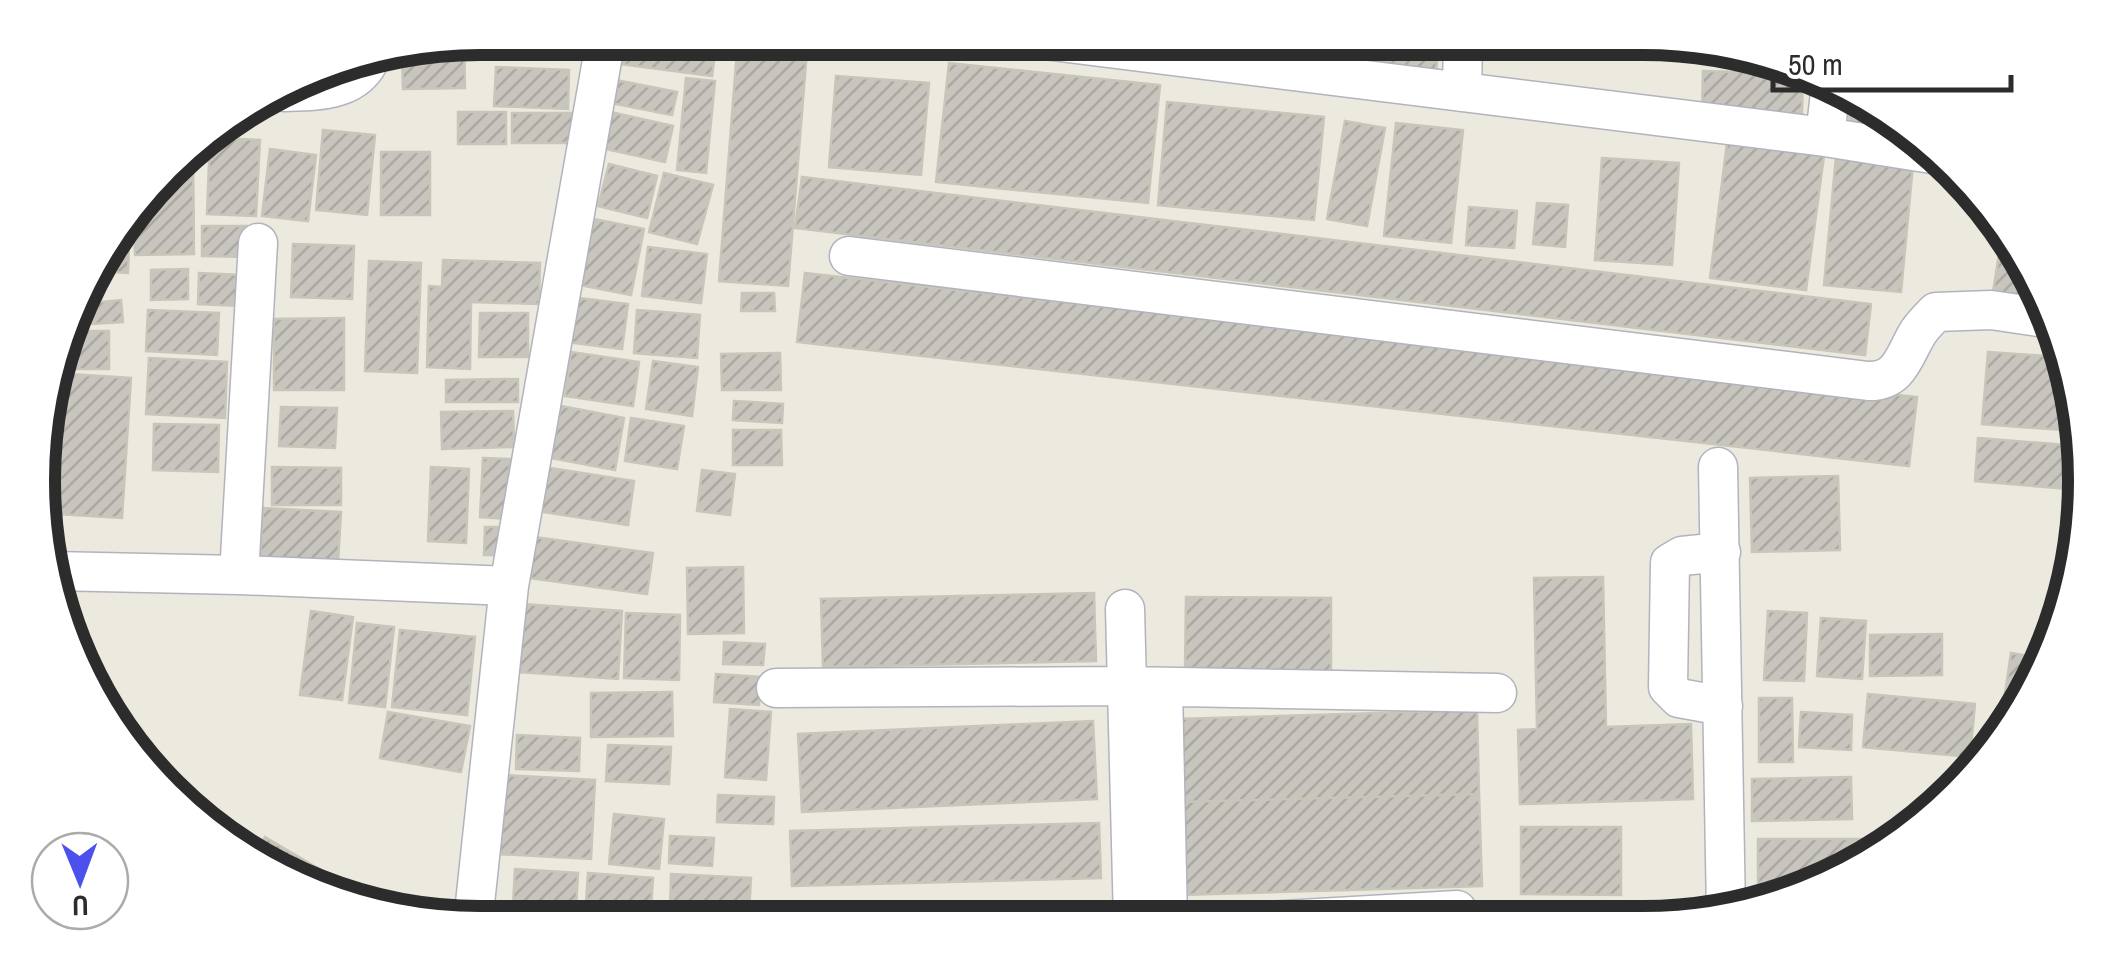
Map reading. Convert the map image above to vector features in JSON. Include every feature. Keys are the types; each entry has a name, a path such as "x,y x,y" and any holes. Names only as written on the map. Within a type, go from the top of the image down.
{"street":[{"path":"475,906 509,586 603,55"},
{"path":"1165,55 1825,137 1912,152"},
{"path":"1462,92 1463,55"},
{"path":"308,91 348,84 364,71"},
{"path":"1825,137 1829,98"},
{"path":"239,575 258,243"},
{"path":"849,256 1868,380 1888,378 1899,369 1921,328 1936,312 1991,310 2035,316"},
{"path":"1718,467 1726,898"},
{"path":"1721,552 1682,556 1670,563 1668,687 1679,698 1723,706"},
{"path":"65,572 509,586"},
{"path":"1126,609 1145,687 1167,906"},
{"path":"1133,906 1145,687"},
{"path":"776,688 1145,687 1498,692"}],"building":[{"path":"621,55 715,55 712,76 620,64"},
{"path":"737,55 807,55 788,286 719,281"},
{"path":"1367,55 1438,55 1436,70 1366,63"},
{"path":"1619,55 1670,56 1686,58 1686,61"},
{"path":"464,56 465,88 403,89 402,62"},
{"path":"949,63 1160,85 1148,203 936,182"},
{"path":"496,67 569,70 568,109 494,106"},
{"path":"1703,71 1764,73 1803,86 1802,114 1702,111"},
{"path":"836,76 929,83 921,175 829,167"},
{"path":"686,78 715,81 706,173 677,170"},
{"path":"616,80 677,92 672,115 611,103"},
{"path":"1167,102 1324,117 1314,220 1158,205"},
{"path":"1850,109 1887,132 1849,131"},
{"path":"606,111 673,126 665,162 597,147"},
{"path":"458,112 506,112 506,144 458,144"},
{"path":"512,113 584,113 584,143 512,143"},
{"path":"1345,121 1385,128 1367,226 1327,219"},
{"path":"1396,123 1463,130 1451,243 1384,236"},
{"path":"323,130 375,135 367,215 316,210"},
{"path":"1728,135 1825,148 1806,290 1710,278"},
{"path":"227,139 260,140 256,216 207,214 209,153"},
{"path":"1837,146 1914,154 1901,292 1824,285"},
{"path":"270,149 316,155 308,221 262,216"},
{"path":"381,152 430,152 430,215 381,215"},
{"path":"1602,158 1679,163 1672,265 1595,260"},
{"path":"609,164 657,176 647,218 598,206"},
{"path":"193,167 194,254 135,255 134,233"},
{"path":"664,173 713,185 697,244 649,232"},
{"path":"802,177 1871,304 1865,355 795,228"},
{"path":"1537,203 1568,205 1565,247 1533,244"},
{"path":"1469,207 1517,211 1514,248 1466,245"},
{"path":"589,218 644,229 631,295 575,284"},
{"path":"202,226 247,226 246,257 202,256"},
{"path":"129,241 128,273 110,272"},
{"path":"293,244 354,246 352,299 291,297"},
{"path":"648,247 707,254 701,303 642,296"},
{"path":"2000,250 2026,297 1993,292"},
{"path":"443,260 540,263 539,304 471,302 470,369 427,367 429,286 442,287"},
{"path":"369,261 421,263 417,373 365,371"},
{"path":"188,269 188,299 151,300 151,270"},
{"path":"199,273 241,275 240,306 198,304"},
{"path":"805,273 1917,397 1909,466 797,342"},
{"path":"742,293 774,293 775,311 741,311"},
{"path":"571,297 628,304 622,349 566,342"},
{"path":"121,300 123,322 92,324 94,303"},
{"path":"148,310 219,313 217,355 146,351"},
{"path":"637,310 700,315 697,358 634,353"},
{"path":"480,313 528,313 528,357 479,357"},
{"path":"344,318 344,390 274,390 274,319"},
{"path":"82,331 109,331 109,369 69,369"},
{"path":"571,352 639,362 633,406 565,396"},
{"path":"1988,352 2049,356 2065,430 1982,424"},
{"path":"780,353 781,390 722,390 721,354"},
{"path":"149,358 227,362 225,418 146,414"},
{"path":"653,361 698,367 692,416 646,409"},
{"path":"68,374 131,378 122,518 57,514 56,453"},
{"path":"518,379 518,402 446,402 446,380"},
{"path":"734,401 783,404 782,423 733,420"},
{"path":"561,406 624,418 615,470 551,458"},
{"path":"281,407 337,408 335,448 279,446"},
{"path":"513,411 514,447 442,449 441,412"},
{"path":"631,418 684,426 677,469 625,461"},
{"path":"154,424 219,425 218,472 153,470"},
{"path":"733,430 781,430 782,465 733,465"},
{"path":"1978,438 2066,445 2068,489 1975,481"},
{"path":"483,458 510,459 507,519 480,517"},
{"path":"272,467 341,468 341,505 272,505"},
{"path":"431,467 469,469 466,543 428,541"},
{"path":"544,467 634,481 628,525 537,511"},
{"path":"702,470 735,474 730,515 697,511"},
{"path":"1838,476 1840,550 1752,552 1750,478"},
{"path":"263,508 341,512 338,562 260,557"},
{"path":"485,527 502,527 501,555 484,555"},
{"path":"534,537 653,553 647,594 529,578"},
{"path":"743,567 744,633 688,634 687,568"},
{"path":"1603,577 1606,727 1691,724 1693,799 1520,804 1518,730 1537,729 1534,578"},
{"path":"1094,593 1096,661 823,667 821,599"},
{"path":"1186,597 1331,598 1331,673 1185,672"},
{"path":"523,604 622,611 618,679 519,672"},
{"path":"311,611 353,617 342,700 300,695"},
{"path":"1768,611 1807,613 1804,681 1764,680"},
{"path":"626,613 680,615 679,680 624,678"},
{"path":"1821,618 1866,621 1862,679 1817,676"},
{"path":"357,623 394,627 385,707 349,703"},
{"path":"400,630 475,637 467,715 392,707"},
{"path":"1942,634 1942,675 1870,676 1870,635"},
{"path":"724,642 765,644 763,665 723,664"},
{"path":"2011,653 2030,656 2011,693 2004,700"},
{"path":"716,674 761,677 759,705 714,702"},
{"path":"672,692 673,736 591,737 591,693"},
{"path":"1868,694 1975,704 1971,751 1966,757 1863,747"},
{"path":"1759,698 1792,698 1793,762 1759,762"},
{"path":"730,709 771,712 766,780 725,777"},
{"path":"1477,710 1479,794 1180,802 1178,719"},
{"path":"388,712 470,726 461,772 380,758"},
{"path":"1801,712 1852,715 1851,750 1799,747"},
{"path":"1093,721 1097,799 802,812 798,734"},
{"path":"517,735 580,738 579,771 516,769"},
{"path":"608,745 671,747 669,784 606,781"},
{"path":"502,775 595,780 591,859 498,854"},
{"path":"1851,777 1852,819 1752,821 1752,779"},
{"path":"1479,794 1482,886 1182,895 1180,802"},
{"path":"718,795 774,797 773,824 717,822"},
{"path":"614,814 664,819 659,869 609,864"},
{"path":"1099,823 1101,878 792,886 790,831"},
{"path":"1521,827 1621,827 1621,895 1521,894"},
{"path":"670,836 714,838 712,866 669,863"},
{"path":"265,837 321,870 318,874 261,845"},
{"path":"1758,839 1871,839 1805,874 1758,890"},
{"path":"515,869 578,873 576,906 513,905"},
{"path":"588,873 653,878 651,906 586,903"},
{"path":"671,874 751,878 749,906 670,906"}]}
